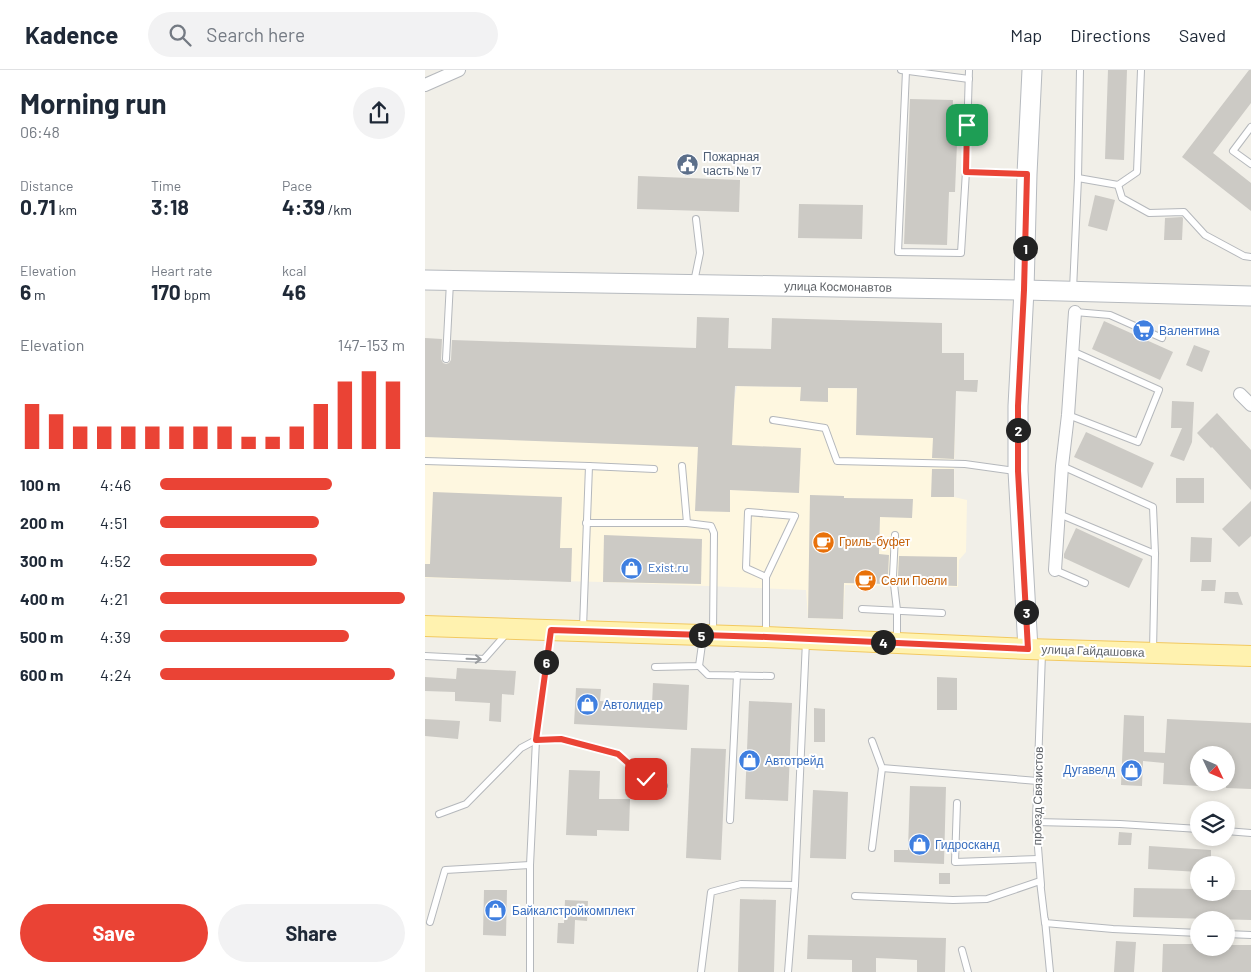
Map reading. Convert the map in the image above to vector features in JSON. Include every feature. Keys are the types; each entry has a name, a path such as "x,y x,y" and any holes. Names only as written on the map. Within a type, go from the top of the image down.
{"main road":[{"name":"улица Гайдашовка","path":"425,626 1251,656"}],"street":[{"path":"425,85 459,70"},
{"path":"1032,70 1018,406 1018,471 1035,649"},
{"name":"улица Космонавтов","path":"425,280 1024,290 1251,296"},
{"path":"1055,570 1075,312"},
{"path":"1240,394 1251,405"}],"lane":[{"path":"969,70 969,79 966,172 961,253 898,252 903,71 969,79"},
{"path":"1073,291 1080,70"},
{"path":"1078,178 1118,185 1137,172 1141,70"},
{"path":"1251,127 1233,151 1251,164"},
{"path":"966,172 1027,174"},
{"path":"1118,185 1122,198 1149,213 1184,212 1205,235 1244,256 1251,257"},
{"path":"694,284 700,253 696,220"},
{"path":"446,359 450,280"},
{"path":"1075,312 1110,315 1162,338"},
{"path":"1068,415 1138,442 1159,390 1072,351"},
{"path":"773,420 825,428 837,461 965,464 1018,471"},
{"path":"425,461 654,469"},
{"path":"583,631 589,466"},
{"path":"682,466 687,523"},
{"path":"1062,466 1153,507 1155,554 1153,653"},
{"path":"766,577 746,568 748,512 795,516 766,577 766,637"},
{"path":"1058,513 1155,554"},
{"path":"587,523 687,523 711,526 714,533 708,636 699,666"},
{"path":"895,535 893,576 897,610 897,643"},
{"path":"1055,570 1085,583"},
{"path":"862,609 943,613"},
{"path":"425,656 484,659 512,628"},
{"path":"530,972 530,865 536,740 551,630"},
{"path":"788,972 795,885 806,639"},
{"name":"проезд Связистов","path":"1035,649 1038,781 1036,822 1045,922"},
{"path":"655,667 699,666 708,675 771,676"},
{"path":"730,820 737,676"},
{"path":"439,814 466,804 521,748 536,740 561,739 618,754 646,779 664,786"},
{"path":"872,741 882,768 872,848"},
{"path":"882,768 1038,781"},
{"path":"957,804 955,862 1038,859"},
{"path":"1036,822 1120,824 1190,828"},
{"path":"1235,831 1251,832"},
{"path":"430,922 445,870 530,865"},
{"path":"855,896 953,900 987,899 1040,881"},
{"path":"701,972 711,892 741,884 795,885"},
{"path":"1049,972 1045,922 1113,929 1190,933"},
{"path":"1235,934 1251,935"},
{"path":"962,950 968,972"}],"shaded area":[{"path":"737,386 955,391 954,497 967,500 966,552 959,560 958,587 845,585 843,619 808,618 806,590 603,582 425,578 425,391 734,400"}],"building":[{"path":"1108,70 1127,70 1124,160 1105,159"},
{"path":"1249,70 1251,70 1251,103 1213,153 1251,183 1251,211 1182,157"},
{"path":"910,99 953,100 951,143 957,143 955,192 949,192 947,245 904,244"},
{"name":"Пожарная часть № 17","path":"638,176 740,180 739,212 637,209"},
{"path":"1095,195 1115,200 1107,231 1088,226"},
{"path":"799,204 863,205 862,239 798,238"},
{"path":"1182,217 1182,240 1164,240 1165,218"},
{"path":"697,317 729,318 728,348 771,349 772,318 942,323 942,353 964,353 964,380 978,380 977,392 956,391 954,459 932,458 933,438 856,435 857,388 828,388 828,402 800,401 801,387 735,386 732,445 801,448 799,493 730,490 730,512 695,511 698,447 425,437 425,338 442,339 441,359 446,364 451,360 452,340 696,348"},
{"path":"1104,321 1173,352 1160,380 1092,349"},
{"path":"1194,345 1210,351 1202,372 1186,365"},
{"path":"1172,401 1194,402 1192,442 1184,461 1170,456 1182,428 1171,428"},
{"path":"1217,413 1251,450 1251,490 1197,433"},
{"path":"1086,432 1154,463 1142,488 1074,457"},
{"path":"932,469 954,469 954,497 931,497"},
{"path":"1176,478 1204,478 1204,503 1176,503"},
{"path":"433,492 562,497 560,548 572,548 571,582 425,577 425,564 430,564"},
{"path":"810,495 844,496 844,498 913,499 912,518 880,517 879,554 889,555 889,584 844,583 843,619 808,618"},
{"path":"1251,501 1251,536 1239,547 1222,529"},
{"path":"1076,528 1143,559 1129,588 1064,558"},
{"path":"604,535 702,539 701,584 603,582"},
{"path":"1191,537 1212,538 1211,562 1190,562"},
{"path":"899,556 957,557 957,586 899,584"},
{"path":"1202,580 1216,580 1215,591 1201,591"},
{"path":"1225,592 1238,592 1243,605 1224,603"},
{"path":"457,668 516,671 514,695 502,694 501,722 489,721 490,703 455,701 455,692 425,691 425,677 456,679"},
{"path":"937,677 957,678 957,710 937,710"},
{"path":"653,683 689,685 687,730 574,724 576,688 601,689 600,701 652,704"},
{"path":"749,701 792,703 788,801 745,799"},
{"path":"814,708 825,709 825,742 814,742"},
{"path":"1124,715 1144,716 1144,752 1165,753 1167,719 1251,723 1251,789 1235,788 1235,746 1190,746 1190,786 1163,784 1164,763 1143,761 1142,786 1121,785"},
{"path":"425,719 460,721 458,739 425,736"},
{"path":"691,748 726,749 721,860 686,858"},
{"path":"569,770 600,771 599,799 630,799 629,831 597,830 597,836 566,835"},
{"path":"910,786 946,787 944,864 894,862 894,850 908,850"},
{"path":"813,790 848,792 846,859 810,858"},
{"path":"1119,832 1132,833 1131,845 1118,845"},
{"path":"1149,846 1211,850 1211,856 1190,856 1190,871 1148,869"},
{"path":"939,873 950,873 950,884 939,884"},
{"path":"1134,888 1190,889 1190,901 1235,901 1235,890 1251,890 1251,920 1235,920 1235,911 1190,911 1190,918 1133,917"},
{"path":"484,890 507,890 506,936 483,935"},
{"path":"740,899 776,900 774,972 738,972"},
{"path":"565,900 588,901 587,921 575,920 574,944 557,943 558,923 564,923"},
{"path":"808,935 946,938 945,972 917,972 917,960 876,958 876,972 852,972 852,960 807,959"},
{"path":"1116,941 1136,942 1134,972 1114,972"},
{"path":"1163,944 1190,944 1190,956 1235,956 1235,945 1251,945 1251,972 1162,972"}],"place":[{"name":"Пожарная часть № 17","path":"687,164"},
{"name":"Валентина","path":"1143,331"},
{"name":"Гриль-буфет","path":"823,542"},
{"name":"Exist.ru","path":"632,568"},
{"name":"Сели Поели","path":"865,581"},
{"name":"Автолидер","path":"587,705"},
{"name":"Автотрейд","path":"749,761"},
{"name":"Дугавелд","path":"1131,770"},
{"name":"Гидросканд","path":"919,845"},
{"name":"Байкалстройкомплект","path":"496,911"}],"route":[{"path":"646,779 618,754 561,739 536,740 551,630 766,637 1028,649 1018,471 1018,406 1027,174 966,172 967,125"}]}
